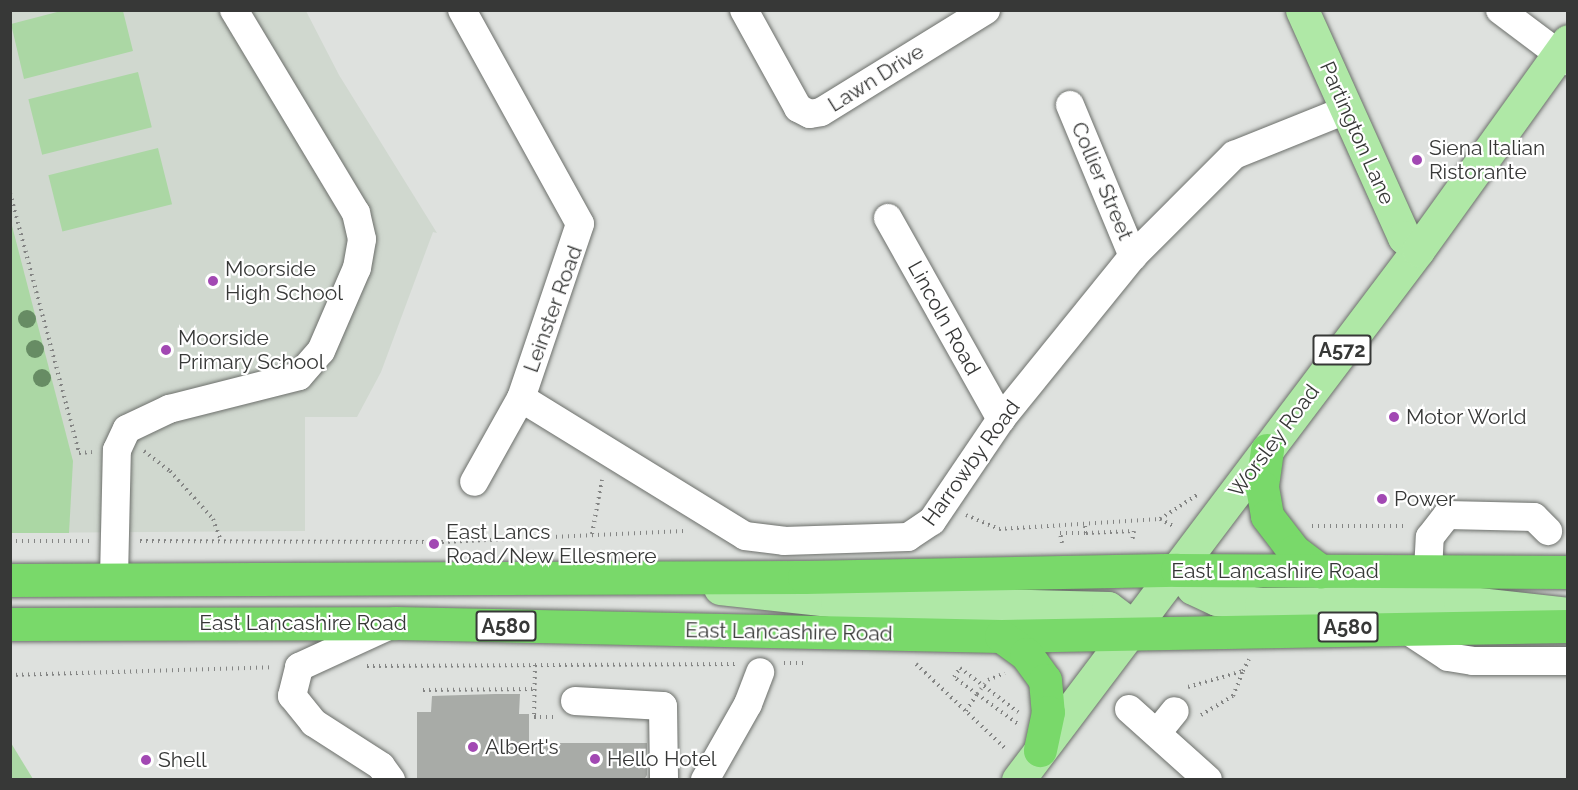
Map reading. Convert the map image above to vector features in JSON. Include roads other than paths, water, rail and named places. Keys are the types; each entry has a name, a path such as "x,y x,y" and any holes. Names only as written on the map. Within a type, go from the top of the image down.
{"highway":[{"path":"1267,450 1262,487 1267,516 1294,551 1321,571"},
{"name":"East Lancashire Road","path":"10,580 665,578 1177,570 1557,572"},
{"name":"East Lancashire Road","path":"10,624 395,623 1000,636 1128,631 1401,626 1568,626"},
{"path":"1000,636 1026,654 1046,680 1048,712 1028,766"}],"main road":[{"name":"Partington Lane","path":"1302,10 1404,237 1418,250"},
{"name":"Worsley Road","path":"1028,766 1418,250 1564,52"},
{"path":"1177,570 1193,588 1217,599 1261,604 1460,602 1568,614"},
{"path":"665,578 837,601 1108,608 1124,620 1128,631"}],"street":[{"path":"114,578 117,450 127,429 150,415 299,376 321,351 357,268 362,239 356,213 234,10"},
{"name":"Leinster Road","path":"462,10 580,224 520,398 474,482"},
{"name":"Lawn Drive","path":"744,10 798,108 810,114 821,112 986,10"},
{"path":"1500,10 1564,52"},
{"name":"Collier Street","path":"1070,105 1133,256"},
{"name":"Harrowby Road","path":"520,398 613,451 727,527 768,541 898,539 925,528 1001,419 1133,256 1234,155 1346,110"},
{"name":"Lincoln Road","path":"888,218 1001,419"},
{"path":"1428,571 1430,537 1447,515 1534,517 1558,531 1557,572"},
{"path":"391,780 381,766 314,723 292,696 299,667 395,623"},
{"path":"1401,626 1448,657 1473,662 1568,661"},
{"path":"705,780 748,704 757,666"},
{"path":"1156,733 1178,700"},
{"path":"575,701 663,706 664,780"},
{"path":"1129,709 1208,780"}],"place":[{"name":"Siena Italian Ristorante","path":"1417,160"},
{"name":"Moorside High School","path":"213,281"},
{"name":"Moorside Primary School","path":"166,350"},
{"name":"Motor World","path":"1394,417"},
{"name":"Power","path":"1382,499"},
{"name":"East Lancs Road/New Ellesmere","path":"434,544"},
{"name":"Albert's","path":"473,747"},
{"name":"Hello Hotel","path":"595,759"},
{"name":"Shell","path":"146,760"}]}
